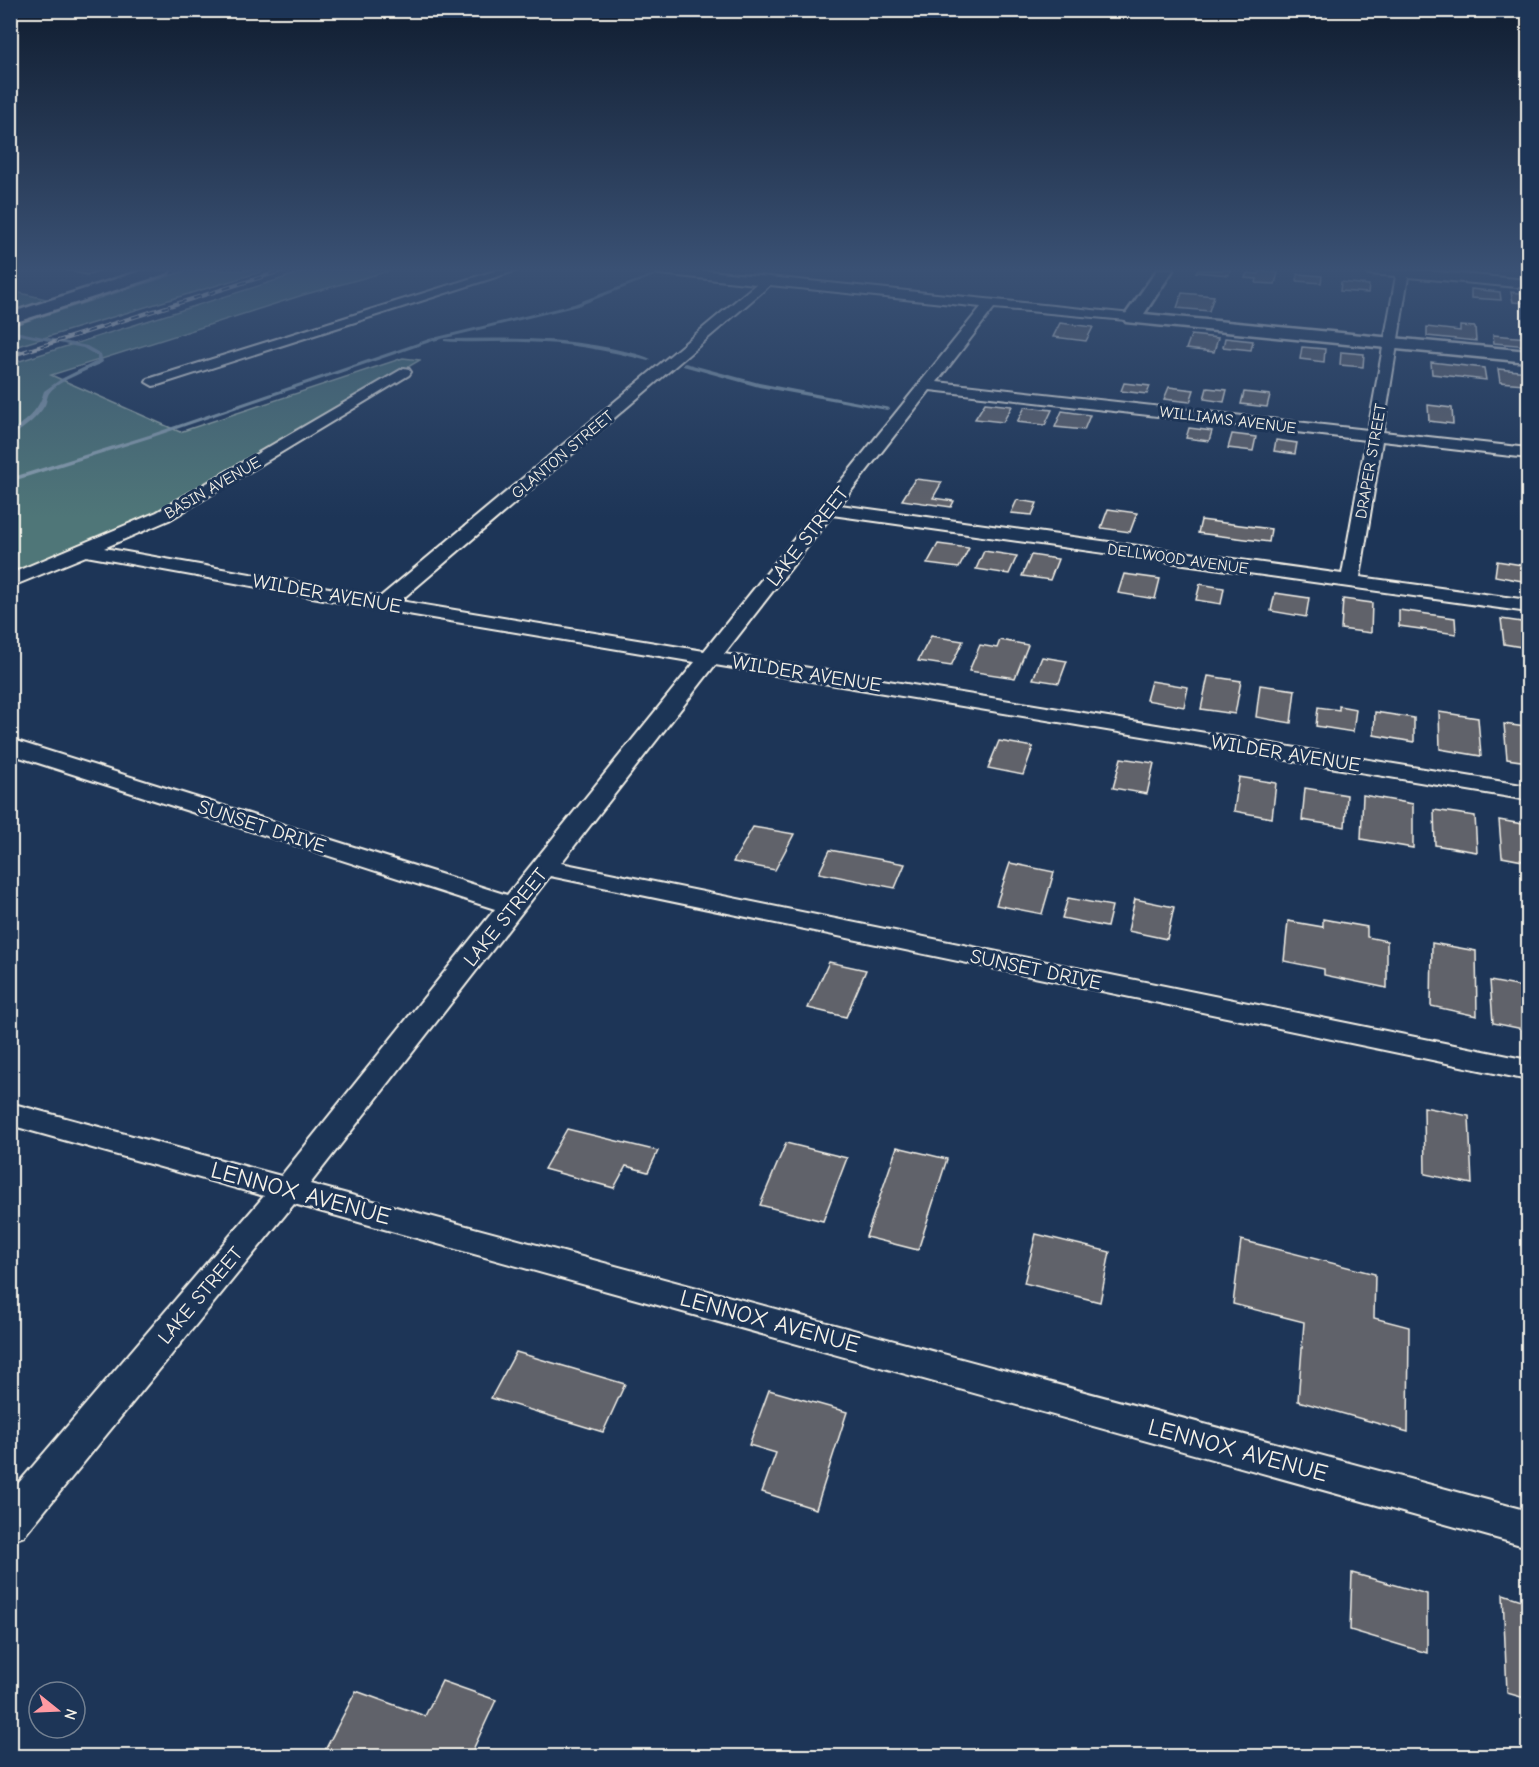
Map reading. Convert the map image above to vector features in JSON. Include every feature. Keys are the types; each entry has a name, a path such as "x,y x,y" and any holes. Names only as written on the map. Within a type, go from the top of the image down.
{"street":[{"path":"153,382 248,352"},
{"name":"GLANTON STREET","path":"384,604 682,352"},
{"name":"LAKE STREET","path":"10,1523 288,1190 952,352"},
{"name":"DRAPER STREET","path":"1350,581 1389,352"},
{"path":"1480,352 1528,357"},
{"name":"BASIN AVENUE","path":"10,581 133,530 189,501 404,372"},
{"name":"WILLIAMS AVENUE","path":"927,385 1528,453"},
{"name":"DELLWOOD AVENUE","path":"828,510 1528,606"},
{"name":"WILDER AVENUE","path":"86,550 384,604 1528,793"},
{"name":"SUNSET DRIVE","path":"10,746 513,906"},
{"name":"SUNSET DRIVE","path":"544,867 1528,1070"},
{"name":"LENNOX AVENUE","path":"10,1114 1528,1529"}],"green space":[{"path":"47,352 122,352 51,375 180,432 403,358 420,360 180,501 11,575 10,364"}],"building":[{"path":"1301,352 1325,352 1324,362 1300,359"},
{"path":"1341,352 1364,354 1363,367 1340,365"},
{"path":"1431,362 1484,368 1486,380 1432,374"},
{"path":"1498,369 1528,372 1528,380 1523,379 1524,384 1500,382"},
{"path":"1124,383 1150,386 1147,394 1121,391"},
{"path":"1169,387 1194,390 1190,402 1164,399"},
{"path":"1207,388 1227,390 1224,402 1204,399"},
{"path":"1244,392 1270,395 1267,407 1241,404"},
{"path":"985,403 1012,406 1003,422 975,419"},
{"path":"1428,405 1452,408 1453,424 1429,421"},
{"path":"1025,407 1052,410 1045,425 1017,422"},
{"path":"1062,411 1090,415 1084,430 1055,427"},
{"path":"1189,428 1212,431 1209,441 1186,438"},
{"path":"1232,434 1256,437 1253,451 1228,448"},
{"path":"1276,440 1297,443 1295,454 1274,451"},
{"path":"915,479 942,482 933,498 954,501 951,507 902,500"},
{"path":"1017,500 1037,503 1032,515 1011,513"},
{"path":"1108,509 1137,513 1130,532 1101,528"},
{"path":"1201,520 1271,529 1269,542 1198,533"},
{"path":"938,544 969,548 959,568 927,564"},
{"path":"984,551 1017,556 1009,574 976,569"},
{"path":"1031,555 1058,559 1050,580 1022,576"},
{"path":"1497,561 1528,566 1528,582 1495,576"},
{"path":"1124,574 1160,579 1155,599 1118,593"},
{"path":"1200,584 1224,588 1221,604 1196,600"},
{"path":"1275,593 1309,598 1306,617 1271,611"},
{"path":"1343,599 1372,603 1371,633 1341,629"},
{"path":"1399,610 1455,618 1456,634 1399,626"},
{"path":"1501,619 1528,623 1528,648 1504,644"},
{"path":"931,636 963,641 951,666 918,661"},
{"path":"1000,640 1028,645 1015,678 969,671 980,645 997,648"},
{"path":"1042,657 1067,661 1059,683 1033,679"},
{"path":"1208,676 1241,681 1235,714 1201,709"},
{"path":"1151,681 1188,687 1184,707 1146,700"},
{"path":"1260,685 1295,690 1291,723 1256,717"},
{"path":"1339,706 1356,709 1353,732 1316,726 1318,707 1339,710"},
{"path":"1375,712 1414,718 1414,742 1374,735"},
{"path":"1439,712 1478,718 1481,756 1440,749"},
{"path":"1504,724 1525,727 1528,762 1507,759"},
{"path":"999,741 1033,747 1023,775 988,768"},
{"path":"1121,758 1154,763 1147,794 1113,788"},
{"path":"1239,777 1276,783 1272,818 1234,811"},
{"path":"1305,788 1347,795 1345,827 1302,820"},
{"path":"1363,795 1413,804 1413,848 1361,839"},
{"path":"1434,810 1475,816 1477,852 1435,845"},
{"path":"1499,820 1528,825 1528,862 1502,857"},
{"path":"753,827 794,834 775,870 733,862"},
{"path":"830,850 905,864 895,888 819,873"},
{"path":"1010,863 1054,872 1042,914 996,905"},
{"path":"1068,898 1112,906 1107,927 1062,918"},
{"path":"1135,899 1174,907 1167,939 1128,931"},
{"path":"1323,919 1367,927 1367,937 1387,941 1387,988 1324,975 1324,969 1284,961 1288,921 1323,927"},
{"path":"1432,943 1476,951 1477,1016 1431,1006"},
{"path":"829,962 866,970 846,1017 808,1008"},
{"path":"1490,981 1528,988 1528,1030 1493,1023"},
{"path":"1424,1107 1469,1116 1472,1184 1425,1174"},
{"path":"567,1129 658,1151 648,1172 626,1166 614,1188 544,1169"},
{"path":"786,1143 847,1158 823,1221 760,1205"},
{"path":"897,1147 947,1159 918,1250 866,1237"},
{"path":"1036,1234 1110,1252 1100,1302 1024,1283"},
{"path":"1241,1240 1375,1274 1374,1318 1409,1327 1408,1432 1298,1401 1304,1322 1233,1304"},
{"path":"516,1352 625,1384 603,1432 491,1398"},
{"path":"769,1390 847,1412 816,1509 762,1492 776,1453 749,1445"},
{"path":"1352,1573 1427,1594 1427,1653 1350,1630"},
{"path":"1503,1594 1528,1602 1528,1699 1507,1693"},
{"path":"442,1681 496,1700 470,1756 322,1756 356,1691 425,1716"}],"waterway":[{"path":"10,435 38,411 46,392 63,380 100,362 99,355 95,352"},
{"path":"10,480 151,436 395,352"},
{"path":"625,352 648,359"},
{"path":"685,365 759,385 887,408"}],"railway":[{"path":"10,356 21,352"}]}
